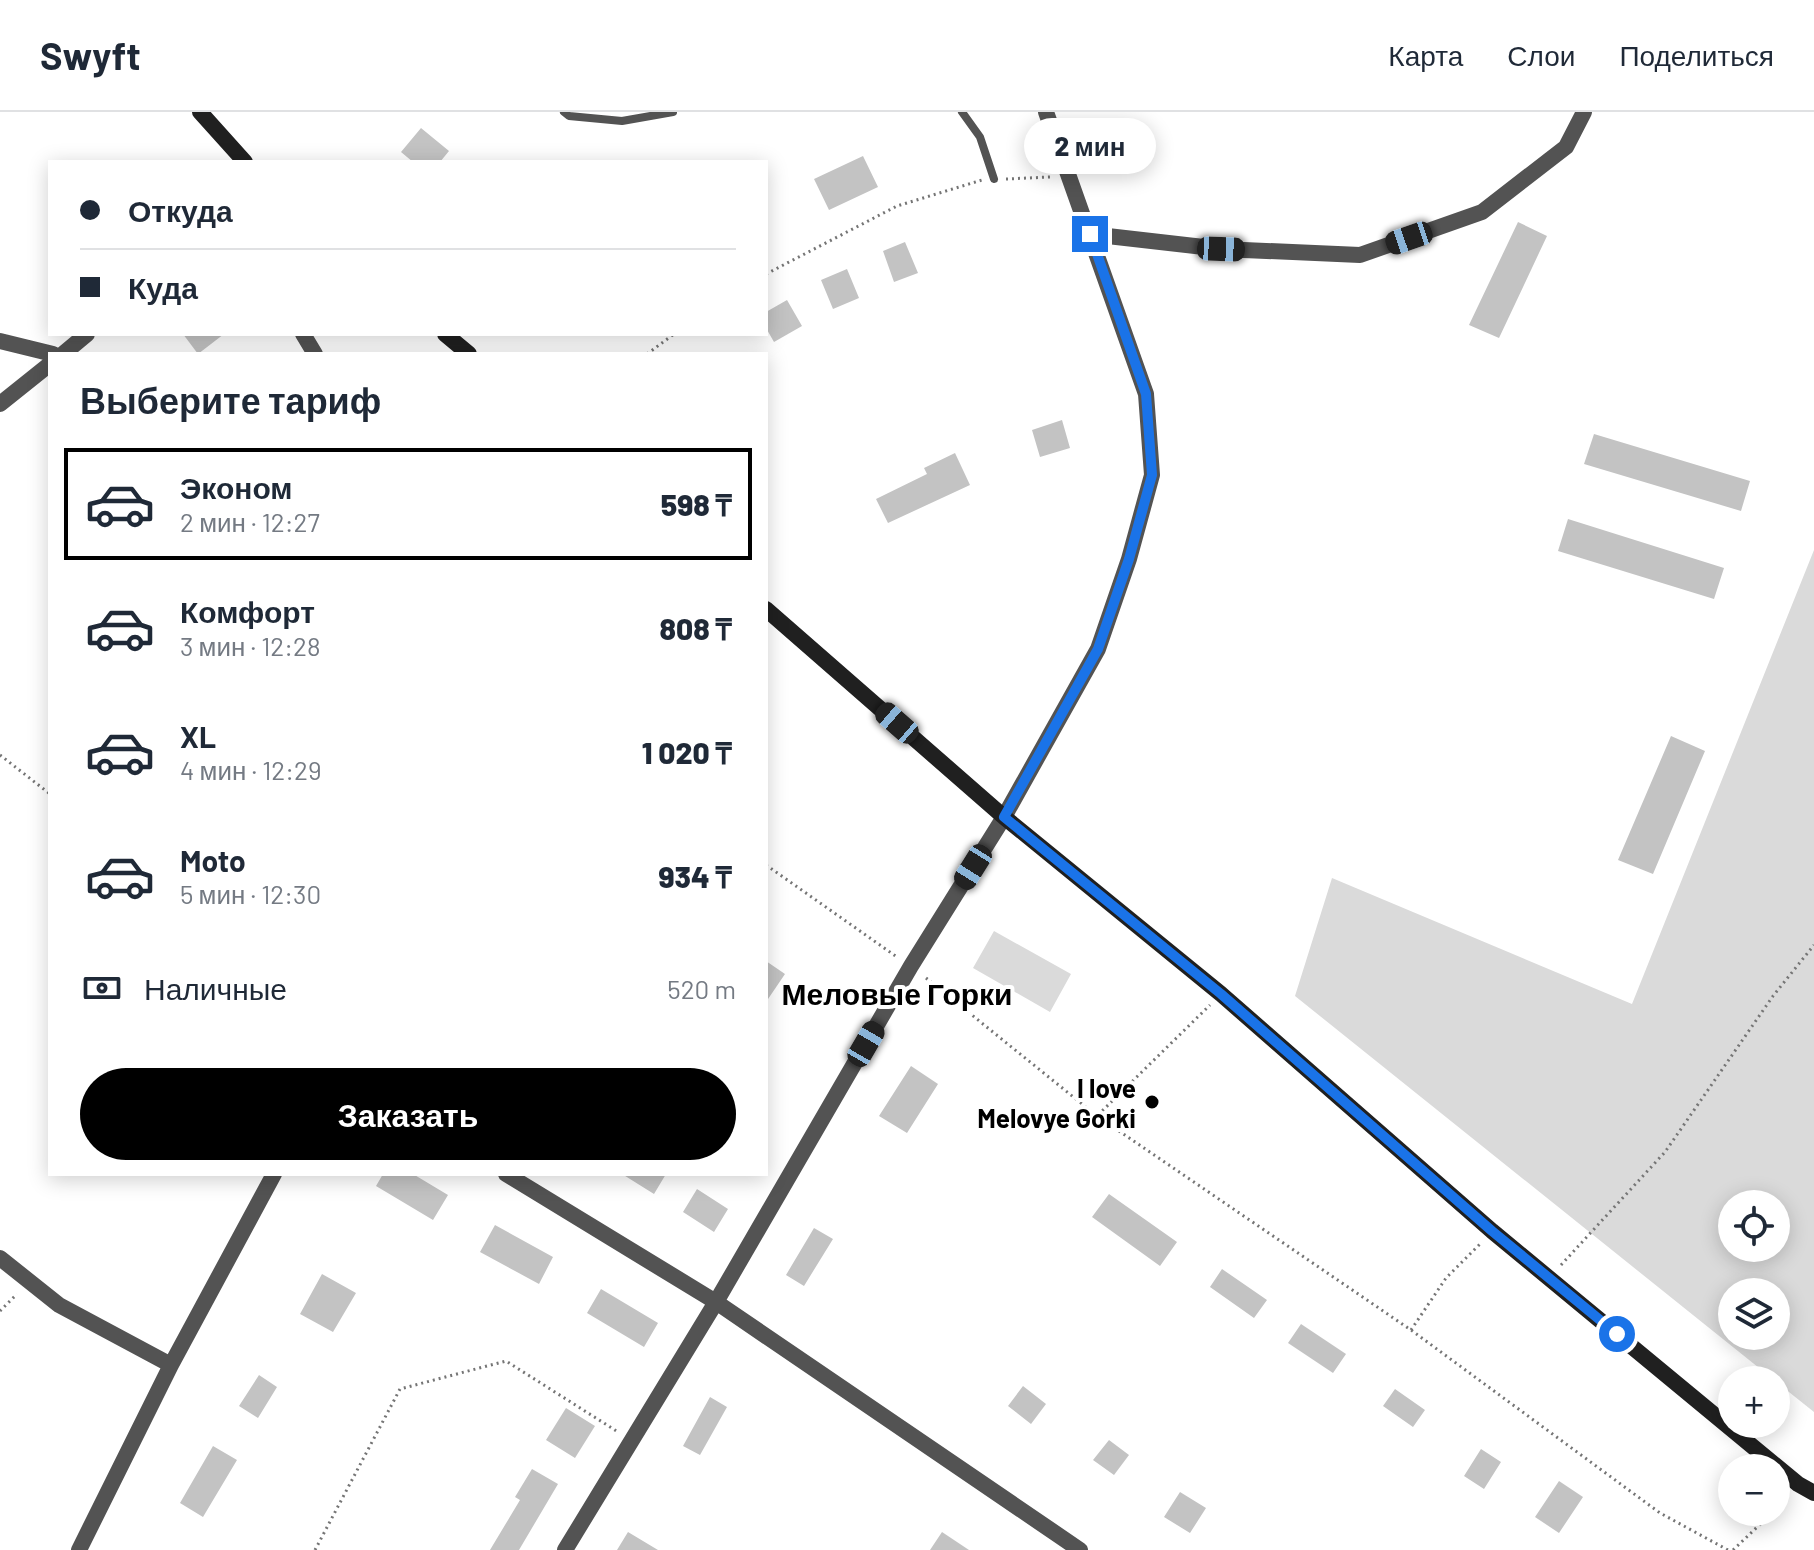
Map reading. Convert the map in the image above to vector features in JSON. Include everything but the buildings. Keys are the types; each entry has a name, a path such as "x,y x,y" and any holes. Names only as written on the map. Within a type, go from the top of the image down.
{"street":[{"path":"200,112 243,160"},
{"path":"565,1550 716,1302 911,966 1004,817 1098,649 1129,559 1152,475 1146,394 1046,112"},
{"path":"1090,234 1221,249 1360,255 1482,212 1566,147 1584,112"},
{"path":"65,352 85,336"},
{"path":"447,336 467,352"},
{"path":"0,341 48,353"},
{"path":"0,404 48,366"},
{"path":"768,611 1004,817 1221,994 1492,1231 1798,1484 1814,1493"},
{"path":"79,1550 171,1365 273,1176"},
{"path":"509,1176 716,1302 1080,1550"},
{"path":"0,1258 59,1305 171,1365"}],"lane":[{"path":"564,112 569,116 622,121 673,112"},
{"path":"962,112 980,137 994,179"}],"path":[{"path":"768,273 897,206 984,179 1070,176"},
{"path":"650,352 671,336"},
{"path":"0,755 48,792"},
{"path":"768,866 911,966 1097,1116 1411,1330 1660,1513 1730,1550 1757,1526"},
{"path":"1549,1278 1665,1152 1773,996 1814,945"},
{"path":"1097,1116 1221,994"},
{"path":"1411,1330 1446,1278 1492,1231"},
{"path":"0,1311 28,1282"},
{"path":"315,1550 400,1389 506,1361 631,1440"}],"shaded area":[{"path":"1814,550 1814,1412 1790,1393 1790,1366 1757,1366 1737,1350 1790,1350 1790,1278 1718,1278 1718,1335 1295,996 1332,878 1632,1004"},
{"path":"994,931 1071,974 1050,1012 973,968"}],"place":[{"name":"I love Melovye Gorki","path":"1152,1102"}],"district":[{"name":"Меловые Горки","path":"897,993"}],"route":[{"path":"1090,234 1146,394 1152,475 1129,559 1098,649 1004,817 1221,994 1492,1231 1617,1334"}]}
